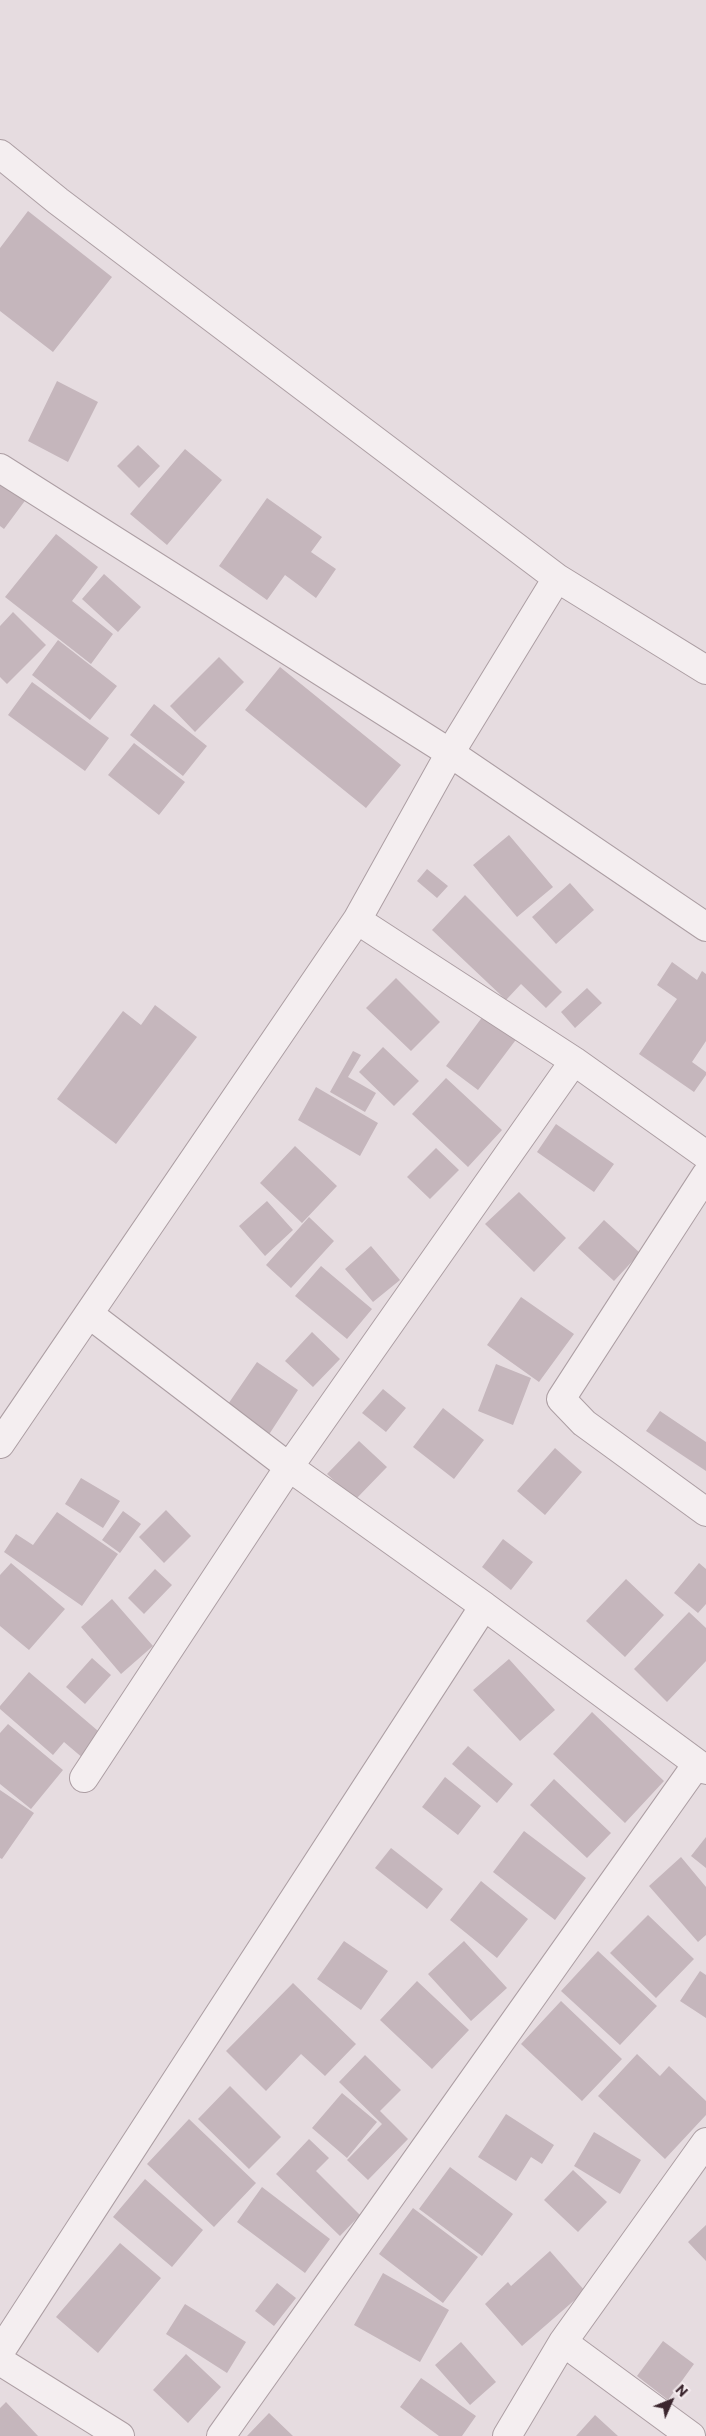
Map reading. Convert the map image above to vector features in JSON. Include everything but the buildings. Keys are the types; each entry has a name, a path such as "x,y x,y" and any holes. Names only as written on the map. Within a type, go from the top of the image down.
{"street":[{"path":"0,154 66,207 558,578 706,670"},
{"path":"0,468 450,753 706,927"},
{"path":"0,1444 357,920 450,753 558,578"},
{"path":"357,920 574,1061 706,1154"},
{"path":"84,1778 289,1468 574,1061"},
{"path":"706,1175 561,1398 584,1422 706,1512"},
{"path":"89,1314 289,1468 484,1606 702,1767 221,2436"},
{"path":"0,2352 484,1606"},
{"path":"507,2436 563,2342 706,2142"},
{"path":"563,2342 691,2436"},
{"path":"0,2362 120,2436"}]}
